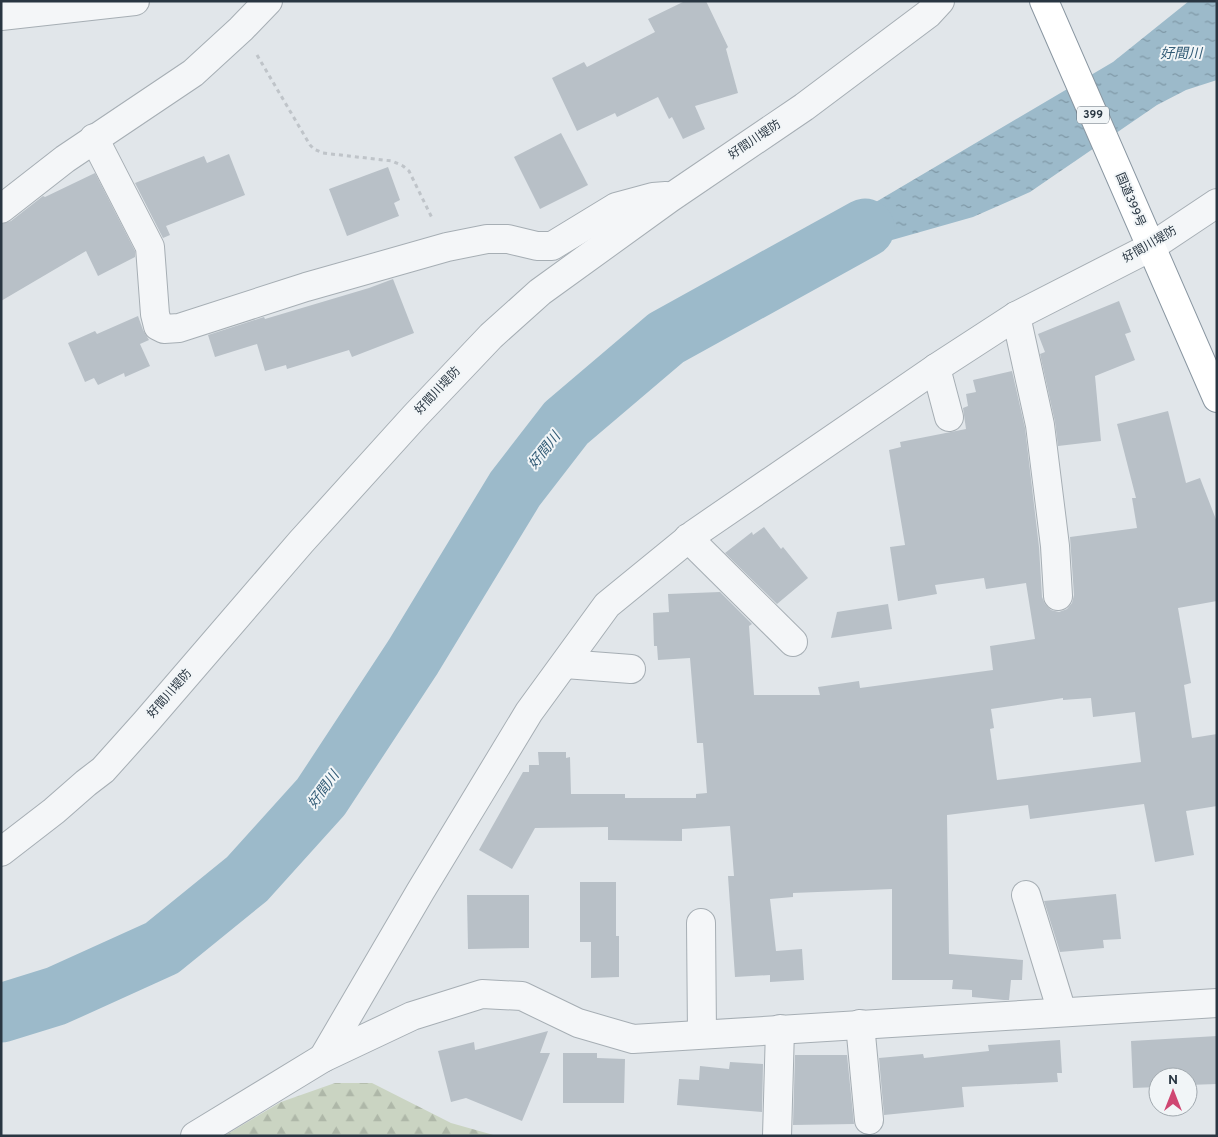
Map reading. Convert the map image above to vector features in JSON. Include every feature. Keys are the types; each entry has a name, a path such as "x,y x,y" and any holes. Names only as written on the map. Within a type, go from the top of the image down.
{"highway":[{"name":"国道399号","path":"1044,1 1217,398"}],"street":[{"path":"1,16 135,1"},
{"path":"1,210 94,138 194,72 241,29 268,1"},
{"name":"好間川堤防","path":"1,852 103,770 301,542 415,416 491,336 540,292 670,198 804,107 928,14 940,1"},
{"path":"94,138 150,246 155,314 158,326 164,329 178,328 306,287 445,248 487,239 508,239 537,246 552,246 616,207 653,197 665,196 670,198"},
{"name":"好間川堤防","path":"323,1058 524,720 607,606 688,538 936,368 1016,316 1147,237 1217,203"},
{"path":"1016,316 1040,426 1055,546 1058,596"},
{"path":"936,368 949,417"},
{"path":"688,538 793,642"},
{"path":"565,664 631,669"},
{"path":"1026,895 1062,1012"},
{"path":"701,923 702,1034"},
{"path":"195,1136 323,1058 412,1016 482,994 522,996 578,1023 633,1038 1217,1002"},
{"path":"860,1024 869,1120"},
{"path":"777,1136 780,1029"}],"path":[{"path":"241,29 310,145 323,153 392,161 403,166 411,175 445,248"}],"green space":[{"path":"335,1083 372,1083 451,1123 497,1136 224,1136 281,1102"}],"water":[{"name":"好間川","path":"1189,1 1217,1 1217,80 1186,90 1157,105 1030,192 973,217 737,284 1113,62"}],"building":[{"path":"685,1 706,1 728,47 726,49 738,93 695,106 705,129 683,139 672,117 669,119 658,97 617,117 615,113 577,131 552,78 584,62 587,67 655,32 648,19"},
{"path":"561,133 588,185 540,209 514,157"},
{"path":"229,154 245,195 166,226 170,235 163,238 135,183 204,156 207,163"},
{"path":"388,167 400,200 394,203 399,216 347,236 329,189"},
{"path":"95,173 135,251 135,257 98,276 86,251 1,301 1,224 11,221 43,196 45,197"},
{"path":"393,279 414,333 352,357 349,350 287,369 286,365 265,371 257,344 215,357 208,335 264,317 265,319 369,288"},
{"path":"1119,301 1131,332 1125,334 1135,360 1095,376 1101,441 1058,446 1055,422 1040,354 1045,352 1038,334"},
{"path":"138,316 149,340 140,344 150,366 125,377 124,373 98,385 94,378 85,382 68,343 95,331 97,334"},
{"path":"1012,371 1025,428 1039,547 1042,597 1045,604 1051,610 1059,612 1067,609 1072,603 1074,595 1070,537 1137,528 1132,498 1136,498 1117,424 1168,411 1186,483 1200,478 1217,522 1217,601 1178,608 1191,683 1184,685 1192,738 1217,734 1217,806 1186,811 1194,855 1155,862 1144,804 1030,819 1028,805 947,815 949,954 1023,960 1022,980 1011,980 1009,1000 1004,1000 972,997 972,990 952,989 953,980 892,980 892,889 793,893 793,897 770,899 776,951 802,949 804,980 770,982 770,975 735,977 728,876 734,876 730,826 682,829 682,841 608,840 608,827 535,828 512,869 479,850 523,772 529,772 529,765 539,765 538,752 566,752 566,758 570,757 571,794 625,794 625,798 696,798 696,794 707,793 703,743 697,743 690,658 658,660 657,646 654,646 653,613 669,612 668,594 720,592 752,624 749,626 754,695 820,695 818,687 859,681 860,688 993,670 990,646 1035,639 1026,583 986,589 984,578 935,585 937,594 898,601 890,547 905,545 889,450 901,447 900,442 966,429 963,408 968,406 966,394 976,392 973,380","holes":["1063,698 1063,700 1091,698 1093,717 1135,712 1141,762 997,780 990,729 994,728 991,709"]},
{"path":"764,527 808,578 777,604 725,553 752,532 753,535"},
{"path":"888,604 892,629 831,638 837,612"},
{"path":"580,882 616,882 616,936 619,936 619,977 591,978 591,942 580,942"},
{"path":"1116,894 1121,939 1103,940 1104,948 1060,952 1044,901"},
{"path":"467,895 529,895 529,948 468,949"},
{"path":"548,1031 540,1053 550,1053 522,1121 466,1098 451,1102 438,1051 474,1042 475,1050"},
{"path":"1217,1036 1217,1084 1198,1085 1198,1067 1148,1067 1148,1087 1133,1088 1131,1041"},
{"path":"1060,1040 1062,1073 1057,1073 1058,1082 962,1087 964,1107 884,1115 879,1058 923,1054 924,1058 989,1051 988,1045"},
{"path":"563,1053 597,1053 597,1058 625,1059 624,1103 563,1103"},
{"path":"795,1055 847,1055 854,1124 793,1125"},
{"path":"730,1062 763,1064 762,1112 677,1105 679,1079 699,1080 700,1066 729,1069"}],"waterway":[{"name":"好間川","path":"1,1013 56,996 162,948 247,879 321,797 413,657 515,489 566,423 666,338 865,228"}]}
